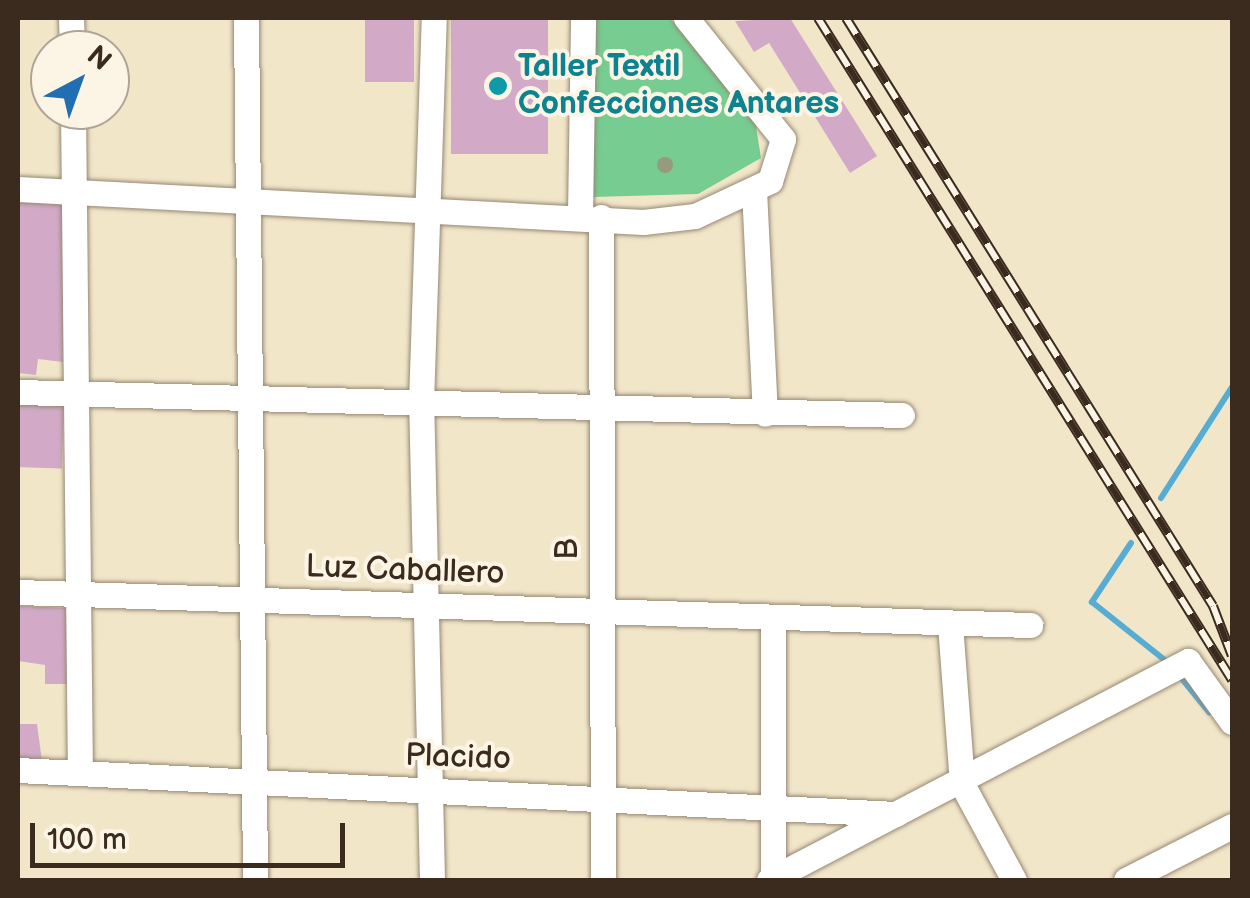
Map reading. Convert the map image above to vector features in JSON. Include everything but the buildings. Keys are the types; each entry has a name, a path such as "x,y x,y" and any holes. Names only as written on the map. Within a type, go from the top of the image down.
{"street":[{"path":"246,18 255,880"},
{"path":"432,880 422,403 425,210 434,18"},
{"name":"B","path":"582,18 600,413 603,880"},
{"path":"686,18 784,139 762,185 765,414"},
{"path":"74,130 80,773"},
{"path":"18,189 249,203 695,216 762,185"},
{"path":"18,392 422,403 600,413 902,416"},
{"name":"Luz Caballero","path":"18,592 424,603 774,621 1030,625"},
{"path":"774,621 771,880 962,784 1179,667 1232,722"},
{"path":"950,624 962,784 1014,880"},
{"name":"Placido","path":"18,770 253,784 770,802 896,814"},
{"path":"1126,880 1232,826"}],"green space":[{"path":"587,18 670,18 754,114 761,158 698,194 593,197"}],"waterway":[{"path":"1161,498 1232,387"},
{"path":"1131,543 1092,602 1171,665"},
{"path":"1179,675 1209,712"}],"railway":[{"path":"818,18 1232,680"},
{"path":"846,18 1213,606 1232,656"}],"place":[{"name":"Taller Textil Confecciones Antares","path":"498,86"}]}
